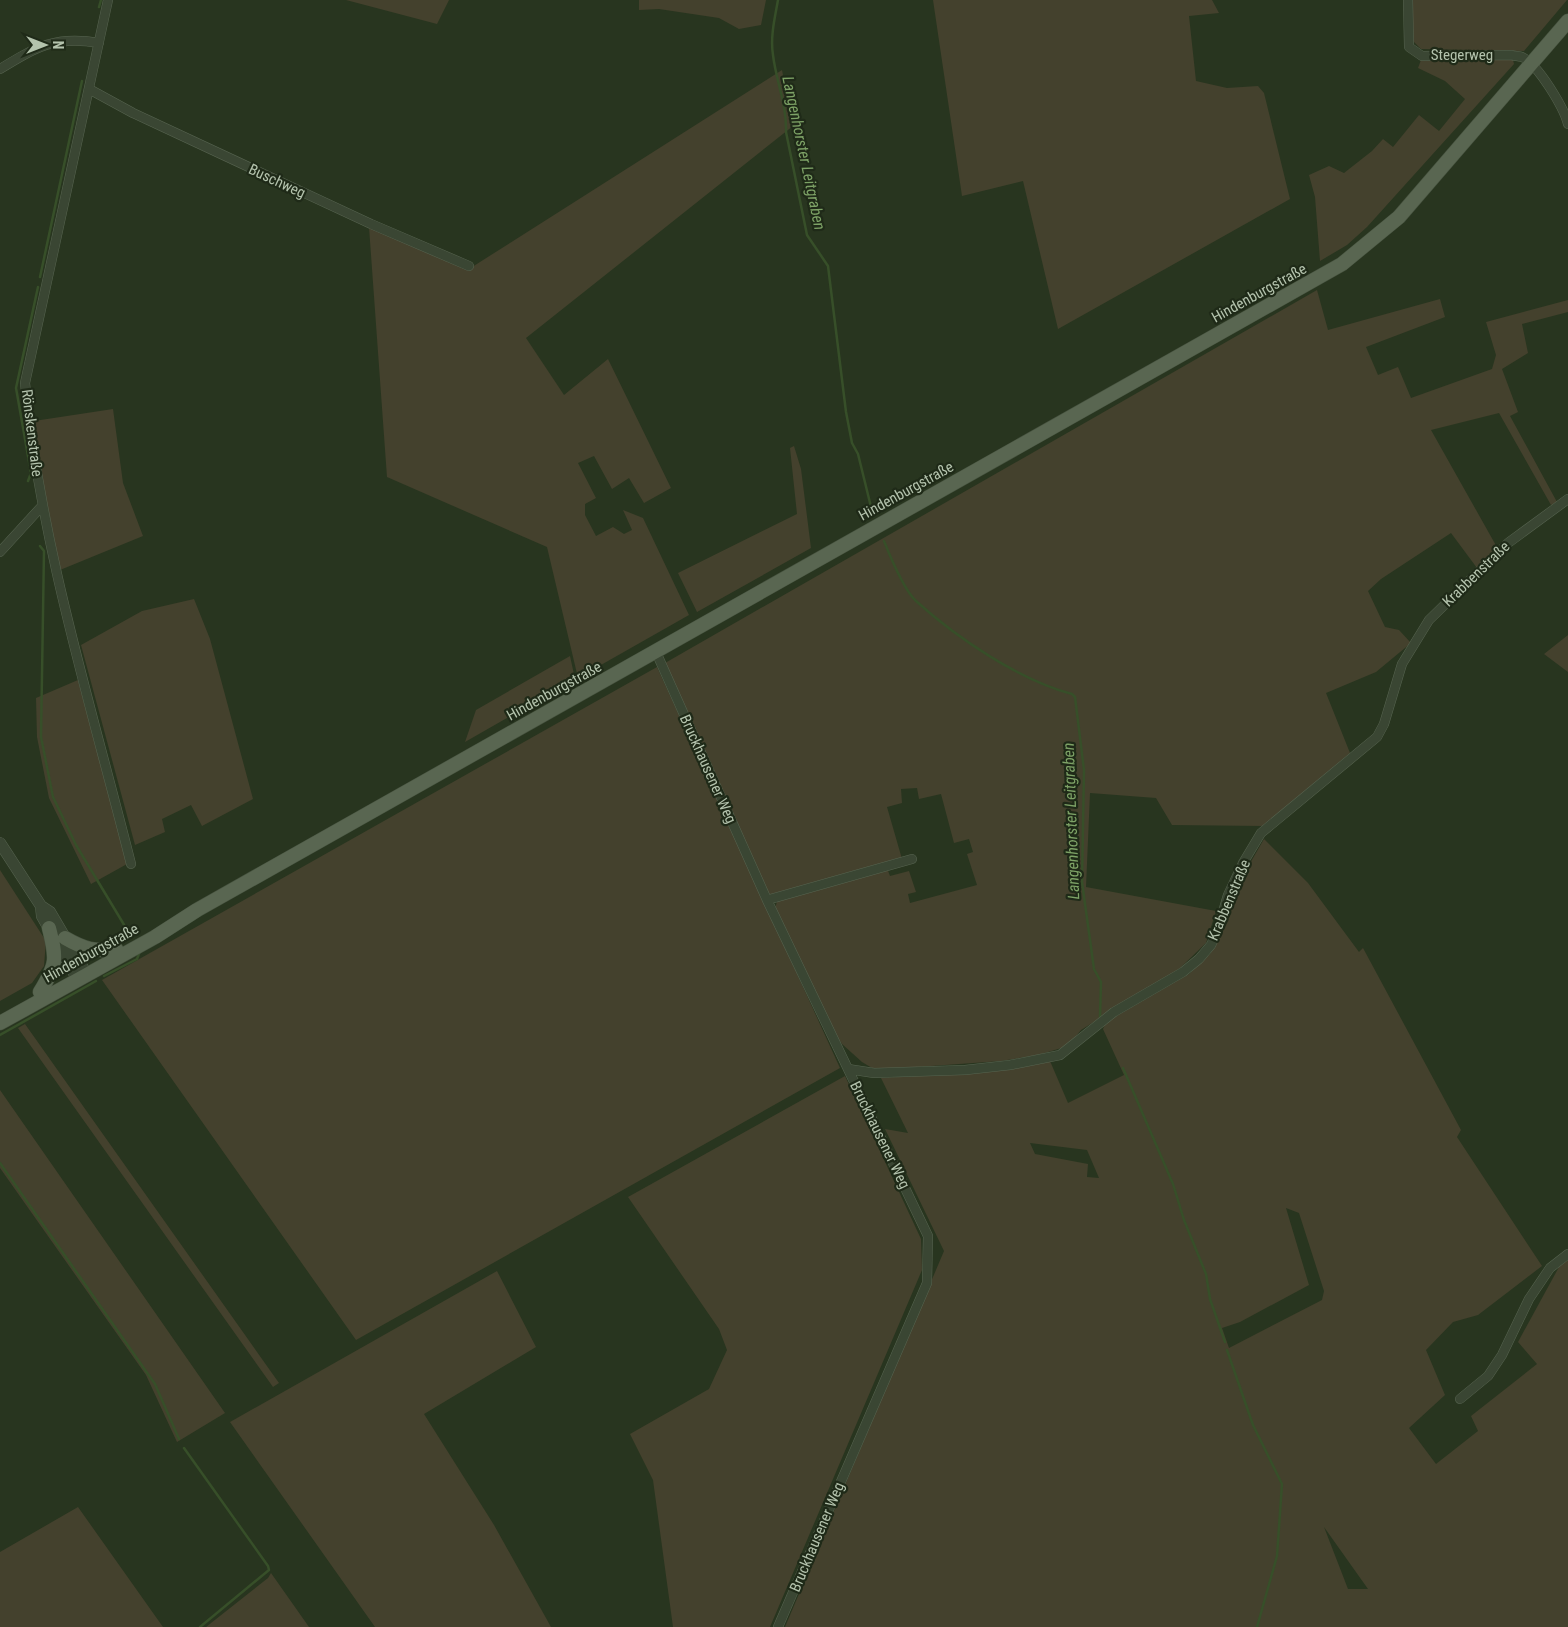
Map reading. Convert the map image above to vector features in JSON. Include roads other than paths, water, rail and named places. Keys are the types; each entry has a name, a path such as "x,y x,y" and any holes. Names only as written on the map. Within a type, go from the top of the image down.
{"main road":[{"name":"Hindenburgstraße","path":"0,1018 40,992 155,937 197,910 1342,264 1399,217 1568,21"},
{"name":"Hindenburgstraße","path":"0,1022 151,928 197,910"},
{"path":"40,992 54,968 54,946 48,928"},
{"path":"65,938 88,950 116,949"}],"street":[{"name":"Rönskenstraße","path":"108,0 26,383 42,506 51,552 131,864"},
{"name":"Stegerweg","path":"1408,0 1409,47 1422,56 1511,55 1523,58 1531,64"},
{"path":"0,69 54,41 76,39 99,43"},
{"path":"1531,64 1565,112 1568,124"},
{"name":"Buschweg","path":"89,89 159,126 371,224 469,266"},
{"name":"Krabbenstraße","path":"848,1069 874,1073 965,1070 1010,1065 1060,1055 1114,1012 1183,972 1199,959 1211,945 1228,895 1243,863 1261,833 1377,736 1384,724 1402,664 1429,620 1508,543 1568,499"},
{"path":"0,552 42,506"},
{"name":"Bruckhausener Weg","path":"656,652 767,900 928,1236 927,1283 778,1627"},
{"path":"0,843 41,906 50,912 65,938 80,973"},
{"path":"767,900 912,859"},
{"path":"41,906 42,916 48,928 80,973"},
{"path":"1460,1399 1488,1376 1502,1355 1529,1299 1550,1268 1568,1254"}],"waterway":[{"path":"99,7 101,0"},
{"name":"Langenhorster Leitgraben","path":"778,0 773,27 772,48 785,112 786,132 807,235 828,266 846,412 852,443 858,454 872,511"},
{"path":"40,277 82,81"},
{"path":"28,481 31,473 16,388 38,287"},
{"name":"Langenhorster Leitgraben","path":"884,541 911,596 932,615 969,643 1010,668 1052,688 1072,694 1075,697 1084,770 1082,882 1094,969 1101,982 1100,1017"},
{"path":"40,546 44,551 41,737 53,797 76,845 129,933"},
{"path":"104,976 137,959 140,951"},
{"path":"0,1035 96,981"},
{"name":"Langenhorster Leitgraben","path":"1123,1068 1173,1184 1184,1220 1206,1274 1210,1299 1225,1342"},
{"path":"0,1163 155,1384 179,1439"},
{"name":"Langenhorster Leitgraben","path":"1227,1350 1253,1425 1282,1484 1277,1556 1257,1627"},
{"path":"184,1448 269,1570 200,1627"}]}
